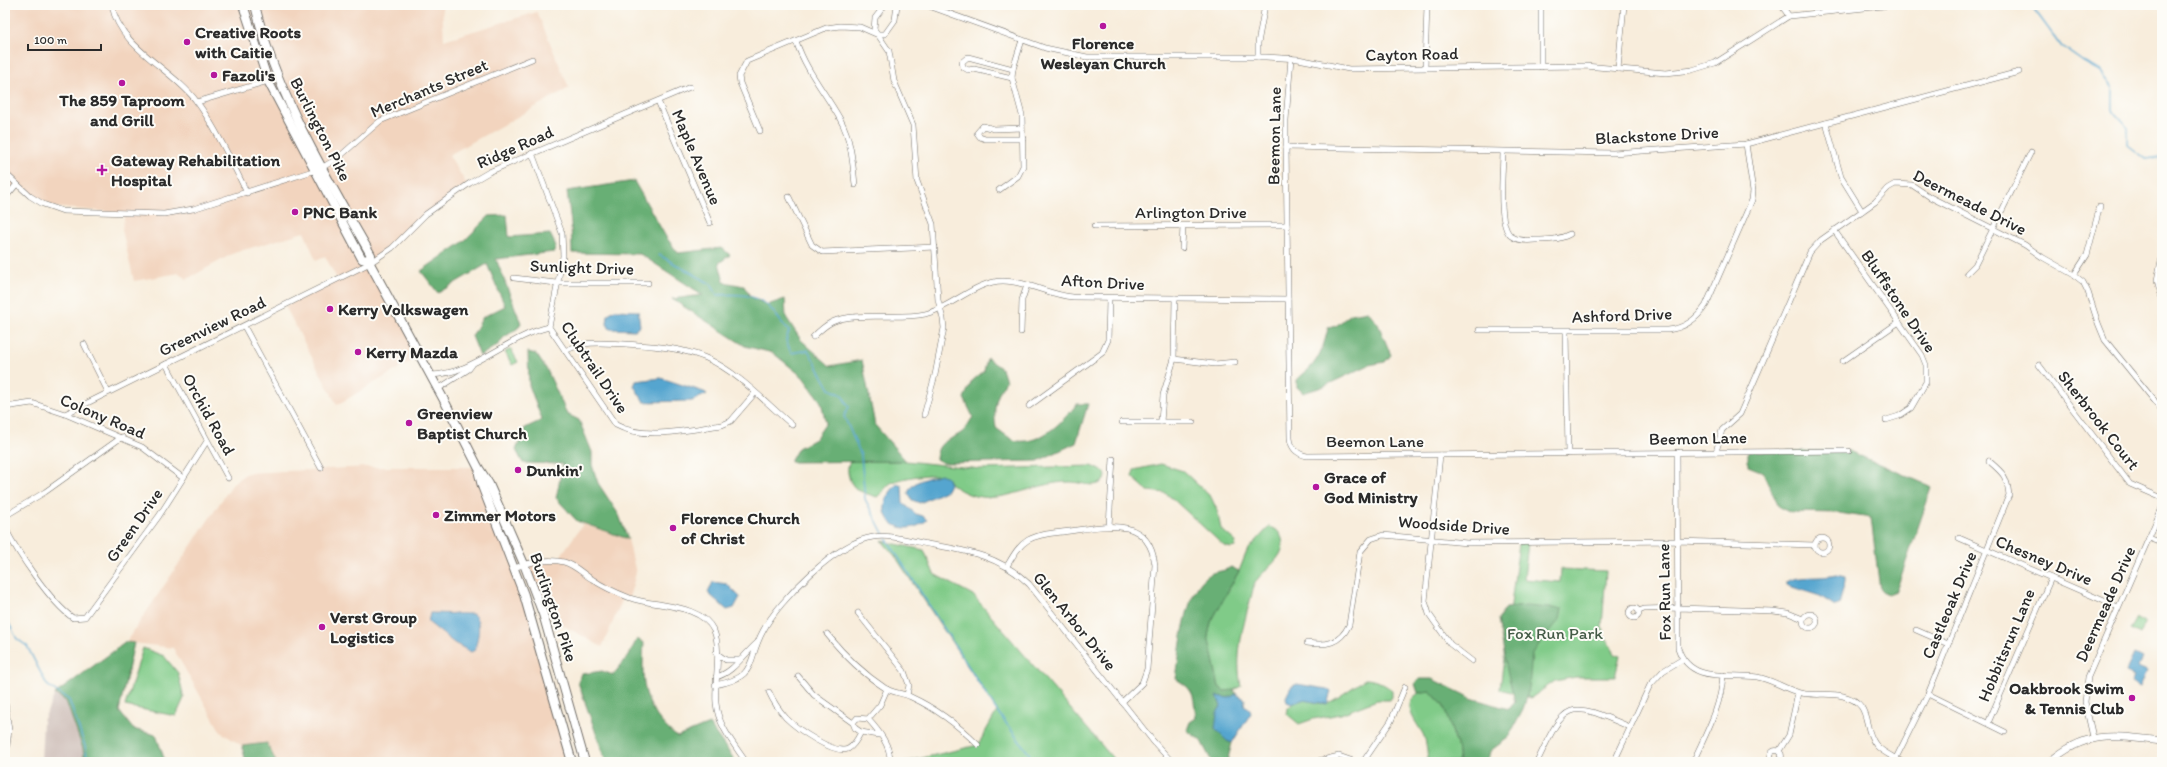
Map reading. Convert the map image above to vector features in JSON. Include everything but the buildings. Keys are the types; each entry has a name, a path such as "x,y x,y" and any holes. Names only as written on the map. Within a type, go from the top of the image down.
{"main road":[{"name":"Burlington Pike","path":"243,5 268,80 371,255 369,262 438,389 478,467 489,484 524,564 543,614 585,762"},
{"name":"Burlington Pike","path":"255,5 276,74 319,168"},
{"name":"Burlington Pike","path":"478,467 482,486 514,568 533,624 551,693 572,762"}],"street":[{"path":"112,5 116,22 125,36 173,76 197,102 247,193"},
{"path":"885,5 879,11 873,24 876,34 884,41 889,51 894,81 913,125 917,181 933,224 938,300 944,328 935,375 924,414"},
{"path":"760,131 740,83 739,76 742,67 752,58 826,28 840,26 860,27 882,35 888,32 895,20 897,5"},
{"name":"Cayton Road","path":"926,5 1059,52 1102,59 1258,57 1291,58 1349,69 1585,66 1666,73 1701,68 1728,56 1789,16 1892,5"},
{"path":"1258,57 1258,43 1265,5"},
{"path":"1425,67 1427,5"},
{"path":"1540,5 1541,67"},
{"path":"1618,69 1624,5"},
{"path":"1781,5 1789,16"},
{"path":"999,190 1014,180 1022,171 1022,128 1019,104 1012,78 1013,69 1022,40"},
{"path":"796,41 809,73 841,120 849,143 855,185"},
{"path":"1012,78 974,69 968,70 963,67 962,62 968,57 1013,69"},
{"name":"Beemon Lane","path":"1291,58 1286,120 1286,148 1290,438 1296,451 1307,456 1849,451"},
{"name":"Merchants Street","path":"5,173 16,185 43,204 63,211 177,213 247,193 319,168 338,158 380,121 532,59"},
{"name":"Blackstone Drive","path":"1286,148 1411,149 1503,152 1639,152 1746,144 2019,72"},
{"path":"197,102 268,80"},
{"name":"Ridge Road","path":"369,262 392,248 422,216 470,183 496,169 532,153 690,87"},
{"name":"Maple Avenue","path":"658,101 710,223"},
{"path":"1826,123 1841,176 1862,211"},
{"path":"1022,128 994,129 983,126 977,133 980,137 985,139 1023,139"},
{"name":"Ashford Drive","path":"1479,330 1566,331 1673,329 1689,323 1698,316 1706,305 1752,200 1753,191 1746,144"},
{"path":"1503,152 1503,221 1508,233 1516,239 1525,241 1560,239 1570,234"},
{"path":"1967,273 1974,265 2031,152"},
{"name":"Clubtrail Drive","path":"532,153 562,233 563,256 556,283 549,328 616,425 627,431 649,433 722,425 731,421 754,393"},
{"name":"Deermeade Drive","path":"1716,452 1722,430 1740,414 1810,252 1821,240 1834,230 1875,202 1888,188 1895,184 1903,183 1912,186 1930,198 2025,245 2083,282 2106,340 2162,410"},
{"path":"5,198 16,185"},
{"path":"789,197 812,245 822,252 935,247"},
{"path":"2074,275 2087,254 2100,206"},
{"name":"Arlington Drive","path":"1094,226 1287,225"},
{"path":"1182,248 1183,226"},
{"name":"Bluffstone Drive","path":"1834,230 1922,355 1926,365 1926,382 1911,408 1899,416 1886,420"},
{"path":"2162,256 2157,280 2162,298"},
{"name":"Greenview Road","path":"65,414 244,326 369,262"},
{"name":"Sunlight Drive","path":"514,278 556,283 648,283"},
{"name":"Afton Drive","path":"813,337 823,328 838,320 914,316 940,309 980,288 1000,281 1027,285 1062,296 1109,299 1288,299"},
{"path":"1021,332 1022,300 1027,285"},
{"path":"1161,422 1163,395 1174,359 1175,298"},
{"path":"1029,406 1102,353 1108,340 1109,299"},
{"path":"1843,361 1898,322"},
{"path":"244,326 321,468"},
{"path":"430,375 448,374 472,365 516,339 549,328"},
{"path":"1566,331 1568,454"},
{"path":"565,351 579,344 590,342 650,346 682,350 720,365 792,426"},
{"path":"84,344 108,392"},
{"path":"1174,359 1215,364 1235,362"},
{"name":"Orchid Road","path":"166,364 228,478"},
{"path":"438,389 469,369 472,365"},
{"name":"Sherbrook Court","path":"2039,365 2130,484 2162,498"},
{"name":"Colony Road","path":"5,407 32,403 65,414 122,437 142,447 183,478"},
{"path":"1122,422 1193,422"},
{"path":"5,516 45,492 122,437"},
{"name":"Green Drive","path":"5,528 22,558 53,598 69,615 78,619 85,617 159,516 207,441"},
{"name":"Fox Run Lane","path":"1676,452 1678,648 1683,659 1692,668 1702,674 1764,679 1798,693 1834,694 1858,702 1865,712 1872,737 1876,745 1895,760 1902,762"},
{"path":"1440,455 1424,595 1426,607 1450,644 1472,661"},
{"path":"1109,526 1113,459"},
{"name":"Castleoak Drive","path":"1895,760 1928,694 2009,495 2007,482 2003,473 1989,461"},
{"name":"Deermeade Drive","path":"2093,737 2086,708 2086,682 2162,508"},
{"path":"1007,566 1020,547 1032,538 1109,526 1126,527 1140,534 1150,548 1155,565 1146,673 1139,688 1122,702"},
{"name":"Woodside Drive","path":"1307,643 1329,644 1336,642 1346,632 1349,625 1357,558 1367,543 1383,535 1468,543 1677,541 1815,545"},
{"name":"Glen Arbor Drive","path":"716,685 733,681 744,676 752,663 757,643 763,631 778,609 819,567 838,552 867,538 884,537 968,551 988,557 1007,566 1035,591 1122,702 1172,762"},
{"name":"Chesney Drive","path":"1959,538 1987,552 2118,607"},
{"path":"2149,538 2162,543"},
{"path":"514,568 542,560 570,564 592,580 629,598 693,611 703,617 714,632 716,653 716,704 720,720 746,762"},
{"name":"Hobbitsrun Lane","path":"1988,723 2051,578"},
{"path":"1639,611 1644,609 1678,608 1781,611 1803,619"},
{"path":"858,613 904,672 909,685 907,695"},
{"path":"1916,630 1948,644"},
{"path":"826,634 852,664 887,689 907,695 940,713 959,726 978,745"},
{"name":"Glen Arbor Drive","path":"716,676 725,673 757,643"},
{"path":"716,653 726,660 740,660"},
{"path":"1614,762 1650,685 1663,671 1683,659"},
{"path":"1693,762 1720,701 1723,675"},
{"path":"798,676 814,695 835,712 854,723 855,728 861,732 879,735"},
{"path":"1364,762 1391,721 1405,687"},
{"path":"868,719 878,709 887,689"},
{"path":"769,692 786,718 808,735 838,750 848,749 854,744 861,732"},
{"path":"1780,751 1789,735 1798,693"},
{"path":"1928,694 2005,732"},
{"path":"5,703 9,730 5,762"},
{"path":"1537,762 1554,726 1564,715 1571,711 1588,710 1630,727"},
{"path":"854,723 857,718 868,719"},
{"path":"868,719 891,753 890,762"},
{"path":"2050,762 2076,744 2093,737 2117,736 2162,741"},
{"path":"1314,762 1339,756 1356,762"}],"shaded area":[{"path":"5,5 442,5 444,40 537,12 569,88 449,155 467,185 426,214 408,232 370,263 420,356 337,405 285,306 337,279 325,256 316,260 304,232 234,253 187,279 179,273 134,281 122,230 125,213 52,207 16,186 5,198"},
{"path":"369,467 478,467 524,595 572,762 276,762 267,743 242,746 221,732 173,648 126,642 234,482 247,473"},
{"path":"583,524 628,539 636,573 629,598 624,596 602,647 543,614 524,564 557,561"},
{"path":"55,694 66,701 83,749 85,762 41,762 43,721"}],"green space":[{"path":"634,181 666,237 678,253 722,248 730,255 719,263 724,282 744,286 750,296 767,305 785,299 786,317 801,340 830,366 862,360 875,425 906,461 790,462 798,448 815,439 826,423 821,402 803,377 773,353 745,346 672,299 703,295 640,254 572,253 571,223 567,191"},
{"path":"507,215 509,237 550,234 556,246 554,252 496,259 521,323 518,328 503,338 499,344 480,356 472,336 483,317 505,306 487,264 438,293 421,271 463,242 489,216"},
{"path":"1368,311 1378,324 1391,355 1385,362 1369,365 1322,387 1303,393 1297,387 1297,380 1313,365 1319,355 1324,344 1328,328 1336,326 1351,314"},
{"path":"511,349 518,362 512,365 505,352"},
{"path":"528,352 536,354 547,370 567,414 579,420 592,452 592,465 598,483 619,515 628,539 577,521 556,498 563,464 523,463 516,450 525,428 542,420 529,385"},
{"path":"987,358 1002,369 1006,381 997,398 995,409 996,428 1009,438 1017,441 1035,439 1051,430 1077,404 1088,404 1076,443 1038,461 943,463 936,459 941,445 963,432 973,417 964,398 972,381 984,371"},
{"path":"1748,451 1849,451 1932,487 1896,591 1888,594 1880,590 1871,518 1839,513 1789,512 1779,507 1763,472 1748,466"},
{"path":"850,461 906,461 981,469 1091,466 1105,472 1106,477 1099,484 1095,485 1070,482 1056,483 1002,496 989,497 975,496 962,491 951,484 947,477 936,475 920,476 905,478 893,482 888,485 877,497 860,491 852,484 848,472"},
{"path":"1161,464 1183,471 1211,497 1217,510 1221,529 1236,542 1235,547 1231,548 1224,546 1165,493 1148,491 1132,477 1134,470"},
{"path":"1269,527 1279,532 1283,543 1282,550 1274,563 1259,577 1254,585 1240,644 1239,675 1241,686 1234,690 1224,691 1219,687 1208,636 1211,622 1239,571 1247,551"},
{"path":"882,541 924,550 934,574 973,595 1116,762 905,762 978,745 997,711 895,556"},
{"name":"Fox Run Park","path":"1519,543 1528,543 1524,579 1560,582 1561,569 1606,571 1602,627 1604,629 1603,634 1616,655 1620,656 1615,677 1576,677 1555,681 1531,698 1500,689"},
{"path":"1231,567 1239,571 1211,622 1208,636 1219,687 1224,691 1234,690 1236,694 1229,698 1217,696 1221,706 1217,713 1227,741 1232,743 1227,762 1212,762 1201,741 1187,730 1190,722 1196,718 1194,699 1187,687 1176,679 1184,625 1193,597 1199,585 1206,577 1215,572"},
{"path":"1526,606 1562,609 1560,619 1532,653 1529,688 1523,710 1508,738 1490,751 1488,762 1459,762 1457,745 1443,705 1430,691 1418,693 1415,684 1419,679 1432,679 1471,698 1509,709 1515,702 1507,670 1498,619 1506,608"},
{"path":"2137,617 2146,622 2139,634 2130,629"},
{"path":"637,639 644,643 644,684 651,706 657,716 677,737 709,724 736,762 606,762 578,682 582,674 602,671 613,675 629,655"},
{"path":"126,642 134,643 119,711 133,729 156,735 165,761 85,762 83,749 66,701 55,694"},
{"path":"143,648 164,656 178,673 184,698 176,716 125,706"},
{"path":"1365,679 1379,682 1392,690 1392,697 1390,700 1377,700 1341,714 1313,719 1299,724 1287,714 1288,708 1294,703 1304,700 1318,703 1330,702"},
{"path":"1423,691 1430,691 1443,705 1457,745 1459,762 1428,762 1424,737 1413,717 1410,706 1411,700 1415,695"},
{"path":"267,743 276,762 246,762 242,746"}],"water":[{"path":"615,310 638,311 640,326 635,330 610,329 607,324 608,314"},
{"path":"661,378 707,394 692,401 644,402 634,386 636,381"},
{"path":"941,474 947,477 950,484 947,490 920,503 912,500 908,493 913,485 922,480"},
{"path":"897,484 902,486 903,503 916,514 923,516 927,520 917,526 907,528 898,526 891,522 886,515 885,506 888,495"},
{"path":"1836,575 1845,577 1845,582 1839,605 1835,606 1820,596 1786,585 1786,582 1790,580"},
{"path":"713,582 727,584 740,597 734,608 727,610 708,593"},
{"path":"430,613 473,614 479,626 475,650 471,652 454,643 428,622"},
{"path":"2134,655 2142,659 2138,667 2147,671 2140,687 2131,682 2134,676 2126,672"},
{"path":"1297,684 1327,689 1331,692 1327,704 1302,700 1292,704 1287,702 1286,697 1291,687"},
{"path":"1236,694 1245,699 1244,705 1249,708 1251,713 1232,743 1227,741 1215,729 1217,713 1221,706 1217,696 1229,698"}],"waterway":[{"path":"2031,5 2062,47 2101,72 2113,88 2113,111 2128,128 2128,145 2146,159 2162,157"},
{"path":"659,255 711,284 717,295 743,295 762,301 770,308 789,331 786,340 791,353 808,350 830,389 842,395 849,407 844,416 861,455 865,499 884,535"},
{"path":"886,538 997,711 1030,755 1030,762"},
{"path":"5,616 17,639 27,646 47,685 69,700 85,746 88,762"}],"place":[{"name":"Florence Wesleyan Church","path":"1103,26"},
{"name":"Creative Roots with Caitie","path":"187,42"},
{"name":"Fazoli's","path":"214,75"},
{"name":"The 859 Taproom and Grill","path":"122,83"},
{"name":"Gateway Rehabilitation Hospital","path":"102,170"},
{"name":"PNC Bank","path":"295,212"},
{"name":"Kerry Volkswagen","path":"330,309"},
{"name":"Kerry Mazda","path":"358,352"},
{"name":"Greenview Baptist Church","path":"409,423"},
{"name":"Dunkin'","path":"518,470"},
{"name":"Grace of God Ministry","path":"1316,487"},
{"name":"Zimmer Motors","path":"436,515"},
{"name":"Florence Church of Christ","path":"673,528"},
{"name":"Verst Group Logistics","path":"322,627"},
{"name":"Oakbrook Swim & Tennis Club","path":"2132,698"}]}
